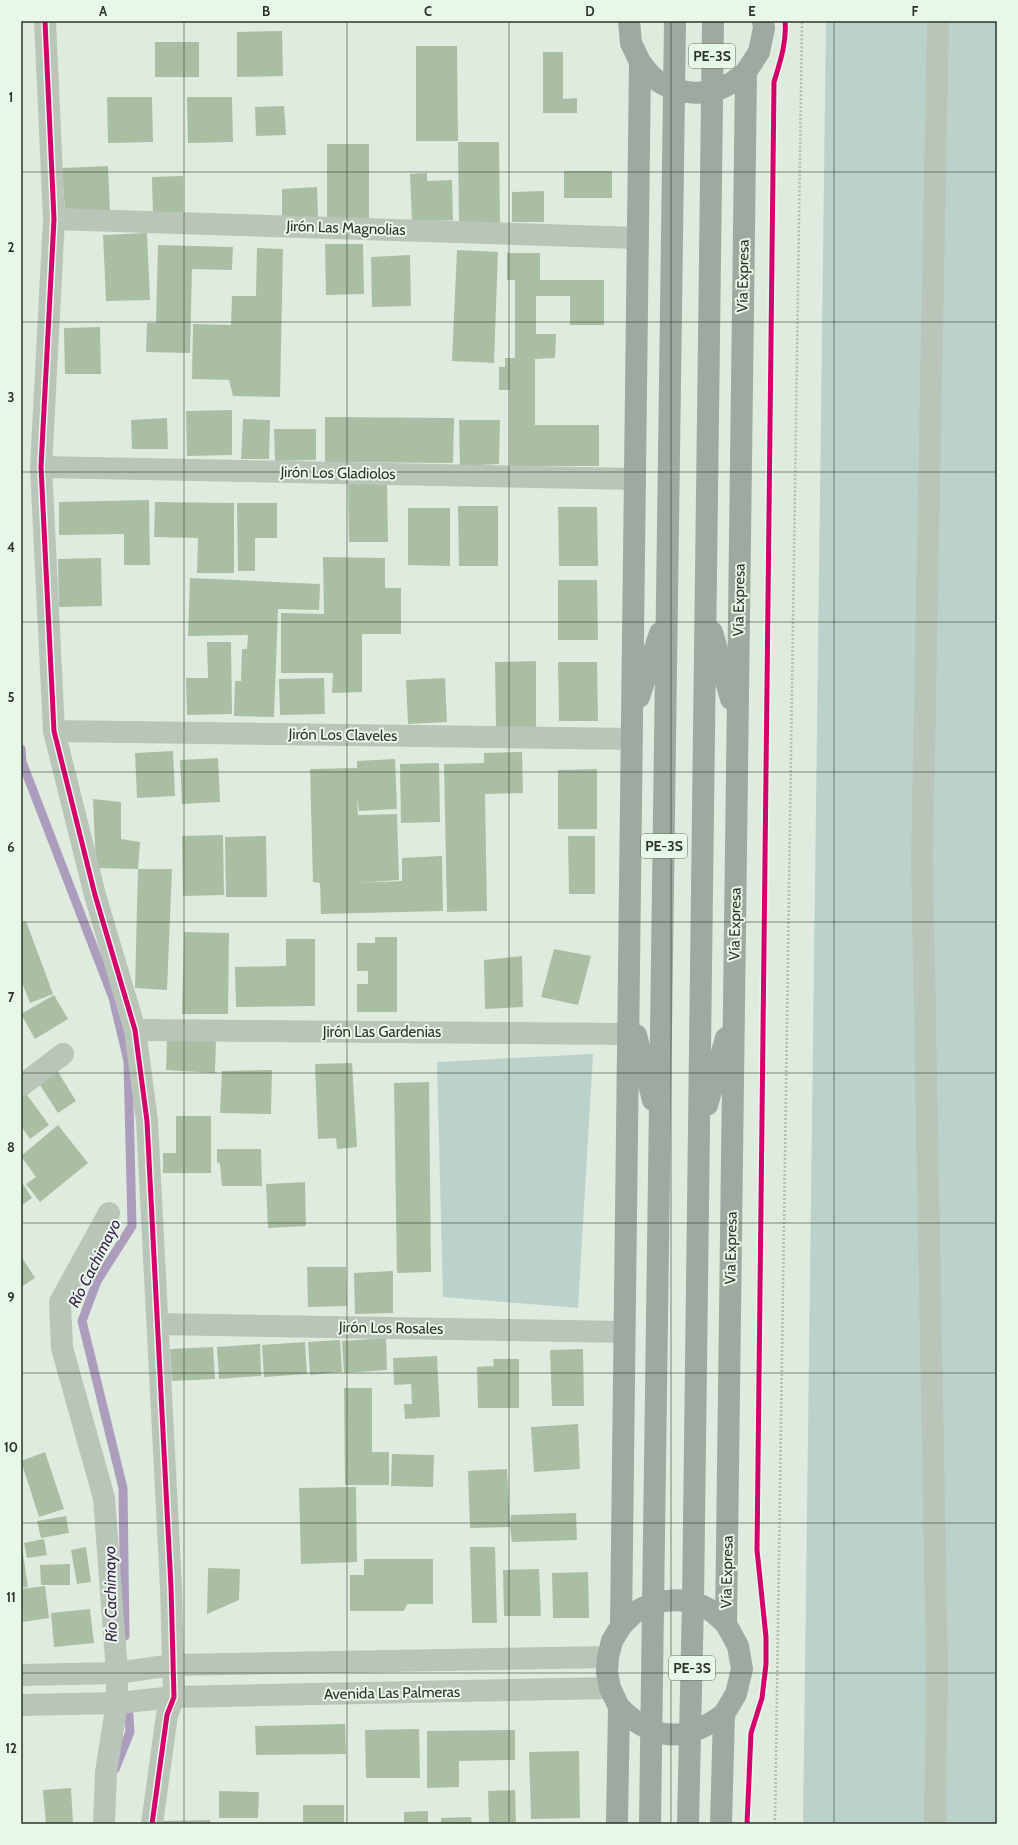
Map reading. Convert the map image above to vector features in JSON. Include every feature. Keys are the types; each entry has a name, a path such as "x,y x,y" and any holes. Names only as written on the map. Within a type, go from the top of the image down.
{"main road":[{"name":"PE-3S","path":"617,1824 615,1697 607,1672 608,1657 612,1641 621,1626 640,62 631,43 629,21"},
{"name":"PE-3S","path":"650,1824 675,21"},
{"name":"PE-3S","path":"688,1824 693,1602 713,21"},
{"name":"PE-3S","path":"746,72 759,52 764,28 763,21"},
{"path":"640,62 654,78 674,89 693,93 712,91 730,84 746,72"},
{"name":"Vía Expresa","path":"722,1824 724,1714 736,1694 742,1670 738,1646 726,1624 746,72"},
{"path":"705,610 738,723"},
{"path":"632,729 667,611"},
{"path":"628,1006 660,1126"},
{"path":"699,1131 734,1012"},
{"path":"621,1626 635,1612 654,1603 673,1600 693,1602 711,1610 726,1624"},
{"path":"615,1697 634,1721 652,1731 670,1735 690,1733 708,1726 724,1714"}],"street":[{"path":"45,21 54,219 41,467 54,732 95,895 135,1030 147,1122 171,1587 174,1697 167,1715 152,1824"},
{"path":"618,21 629,21"},
{"path":"935,1824 937,1658 922,858 938,21"},
{"name":"Jirón Las Magnolias","path":"54,219 638,238"},
{"name":"Jirón Los Gladiolos","path":"41,467 635,479"},
{"name":"Jirón Los Claveles","path":"54,732 632,729"},
{"name":"Jirón Las Gardenias","path":"135,1030 628,1034"},
{"path":"21,1086 63,1054"},
{"path":"104,1824 106,1772 117,1703 117,1673 104,1498 62,1348 60,1302 109,1213"},
{"name":"Jirón Los Rosales","path":"158,1324 624,1332"},
{"path":"21,1675 117,1673 172,1665 608,1657"},
{"name":"Avenida Las Palmeras","path":"21,1705 117,1703 174,1697 615,1697"}],"path":[{"path":"775,1824 802,21"}],"shaded area":[{"path":"826,21 997,21 997,1824 803,1824"},
{"path":"593,1054 578,1308 443,1297 437,1062"}],"building":[{"path":"282,31 283,76 237,77 237,32"},
{"path":"155,42 199,42 199,77 155,77"},
{"path":"416,46 457,46 458,141 416,141"},
{"path":"543,52 563,52 563,99 577,98 577,113 543,113"},
{"path":"107,97 152,97 153,142 108,143"},
{"path":"187,97 232,97 233,142 188,143"},
{"path":"284,106 286,135 256,136 255,107"},
{"path":"458,142 499,142 500,227 459,228"},
{"path":"327,144 369,144 369,221 327,221"},
{"path":"108,166 110,211 65,213 62,168"},
{"path":"564,171 612,171 612,198 564,198"},
{"path":"427,173 427,181 452,180 453,220 412,222 410,174"},
{"path":"183,176 183,217 153,217 152,177"},
{"path":"317,187 318,218 282,219 282,189"},
{"path":"544,191 544,222 512,222 512,192"},
{"path":"147,233 150,300 106,301 103,235"},
{"path":"325,244 363,244 364,294 326,295"},
{"path":"158,245 233,247 232,270 192,269 190,353 146,352 147,323 156,323"},
{"path":"257,248 283,249 280,397 233,396 229,380 192,379 193,324 231,325 232,296 256,296"},
{"path":"457,250 498,252 494,363 452,361"},
{"path":"507,253 540,253 540,280 604,280 604,325 570,325 570,296 536,296 536,334 556,334 555,358 535,359 535,425 599,425 599,466 510,466 510,390 499,390 499,367 505,367 505,358 515,358 515,280 507,280"},
{"path":"410,255 411,306 372,307 371,257"},
{"path":"100,327 101,374 65,374 64,328"},
{"path":"232,410 232,455 187,456 186,411"},
{"path":"325,417 454,418 453,463 325,462"},
{"path":"167,418 168,449 132,449 131,420"},
{"path":"243,419 270,420 269,459 241,459"},
{"path":"459,420 500,420 499,464 460,466"},
{"path":"274,429 316,429 316,460 275,461"},
{"path":"387,482 388,542 349,542 348,483"},
{"path":"149,500 150,565 124,565 124,534 59,535 59,502"},
{"path":"155,502 234,503 234,573 197,573 198,538 154,537"},
{"path":"237,503 277,503 277,538 255,538 255,571 238,571"},
{"path":"458,506 498,506 498,566 459,566"},
{"path":"558,507 597,507 598,566 559,566"},
{"path":"408,508 450,508 450,566 408,565"},
{"path":"323,557 385,558 385,588 401,588 401,634 362,634 362,692 332,693 333,673 281,673 281,613 324,614"},
{"path":"101,558 102,606 59,607 58,559"},
{"path":"190,578 320,584 319,610 278,609 274,717 234,716 235,681 241,681 242,649 247,649 248,635 188,636"},
{"path":"558,580 597,580 598,640 558,640"},
{"path":"207,642 231,642 232,714 187,715 186,678 208,678"},
{"path":"536,661 536,730 496,730 495,662"},
{"path":"558,662 597,662 598,721 559,721"},
{"path":"324,678 325,714 280,715 279,679"},
{"path":"445,678 447,722 408,724 406,680"},
{"path":"173,751 175,796 137,798 135,753"},
{"path":"522,752 523,793 485,794 487,911 447,912 444,764 484,763 484,753"},
{"path":"218,758 220,802 182,804 180,760"},
{"path":"395,759 397,809 359,811 357,799 358,815 397,814 399,880 356,883 402,881 402,858 442,856 443,911 321,914 320,883 313,882 310,769 357,768 357,761"},
{"path":"439,763 440,822 401,823 400,764"},
{"path":"597,769 597,829 558,829 558,770"},
{"path":"93,799 121,802 121,839 140,842 138,869 96,868"},
{"path":"223,835 224,895 183,896 182,836"},
{"path":"266,836 267,897 226,897 225,837"},
{"path":"568,836 595,836 595,894 569,894"},
{"path":"138,869 172,869 167,990 135,988"},
{"path":"26,921 53,994 30,1003 21,980 21,923"},
{"path":"184,932 229,933 228,1014 182,1014"},
{"path":"375,937 397,937 397,1012 357,1012 357,984 368,984 368,971 357,971 357,943 375,943"},
{"path":"286,939 315,939 315,1006 236,1007 235,967 286,966"},
{"path":"554,949 591,956 578,1005 541,997"},
{"path":"522,956 523,1007 485,1009 484,960"},
{"path":"54,995 68,1019 35,1039 21,1014"},
{"path":"167,1037 216,1040 215,1073 166,1070"},
{"path":"352,1063 357,1147 337,1149 336,1138 318,1139 315,1064"},
{"path":"55,1067 76,1101 58,1113 36,1079"},
{"path":"272,1070 271,1114 220,1113 222,1071"},
{"path":"429,1082 431,1272 397,1273 394,1083"},
{"path":"22,1088 49,1125 30,1139 21,1126"},
{"path":"176,1116 211,1116 211,1173 163,1173 163,1153 176,1153"},
{"path":"58,1125 88,1163 40,1202 26,1184 36,1177 21,1156"},
{"path":"217,1149 261,1149 262,1186 222,1186 220,1164 217,1162"},
{"path":"21,1181 32,1198 21,1206"},
{"path":"305,1182 306,1226 268,1228 266,1184"},
{"path":"21,1256 35,1278 21,1287"},
{"path":"307,1267 346,1267 347,1306 308,1307"},
{"path":"393,1271 393,1313 355,1314 354,1273"},
{"path":"386,1338 387,1370 344,1373 342,1341"},
{"path":"340,1340 342,1372 310,1375 308,1342"},
{"path":"305,1342 307,1374 264,1377 262,1345"},
{"path":"260,1344 261,1376 219,1379 217,1347"},
{"path":"213,1347 215,1379 172,1381 170,1349"},
{"path":"583,1349 584,1406 552,1406 550,1350"},
{"path":"437,1356 440,1417 405,1419 404,1404 412,1404 411,1384 394,1385 393,1358"},
{"path":"493,1359 519,1359 519,1408 478,1408 477,1367 494,1366"},
{"path":"344,1388 372,1388 372,1452 389,1452 389,1485 345,1485"},
{"path":"578,1424 580,1469 534,1472 531,1427"},
{"path":"45,1452 64,1509 39,1517 21,1461"},
{"path":"392,1454 434,1455 433,1487 391,1486"},
{"path":"507,1469 510,1527 470,1528 468,1471"},
{"path":"356,1487 357,1562 301,1564 299,1488"},
{"path":"576,1513 577,1540 512,1542 510,1527 511,1515"},
{"path":"66,1516 69,1533 41,1538 37,1521"},
{"path":"44,1539 47,1555 27,1558 24,1543"},
{"path":"21,1541 28,1587 21,1588"},
{"path":"86,1547 91,1582 77,1584 71,1550"},
{"path":"470,1547 495,1547 497,1623 472,1623"},
{"path":"364,1559 433,1559 433,1604 407,1604 404,1611 350,1611 350,1575 364,1575"},
{"path":"70,1564 70,1585 41,1585 40,1565"},
{"path":"208,1568 240,1569 239,1600 207,1614"},
{"path":"539,1569 541,1616 504,1616 503,1570"},
{"path":"588,1572 589,1618 553,1618 552,1573"},
{"path":"45,1586 49,1618 23,1622 21,1589"},
{"path":"90,1609 94,1643 54,1647 51,1613"},
{"path":"345,1724 346,1754 256,1755 255,1726"},
{"path":"419,1729 420,1778 366,1778 365,1730"},
{"path":"515,1730 515,1760 459,1761 459,1787 427,1788 427,1731"},
{"path":"579,1751 580,1818 531,1819 529,1752"},
{"path":"71,1788 73,1824 46,1824 43,1790"},
{"path":"515,1790 516,1824 489,1824 488,1791"},
{"path":"219,1791 259,1792 258,1818 219,1818"},
{"path":"303,1805 344,1805 344,1824 303,1824"},
{"path":"428,1811 428,1824 404,1824 404,1812"},
{"path":"471,1817 472,1824 441,1824 441,1818"},
{"path":"210,1820 210,1824 160,1824 160,1821"}],"waterway":[{"name":"Río Cachimayo","path":"21,749 22,762 113,998 128,1061 132,1226 97,1281 82,1321 123,1488 125,1636"},
{"name":"Río Cachimayo","path":"115,1769 130,1732 128,1701"}],"cycle path":[{"path":"45,21 54,219 41,467 54,731 95,895 135,1030 147,1121 171,1587 174,1697 167,1715 152,1824"},
{"path":"747,1824 751,1733 762,1698 766,1664 766,1637 757,1550 774,82 784,44 785,21"}]}
